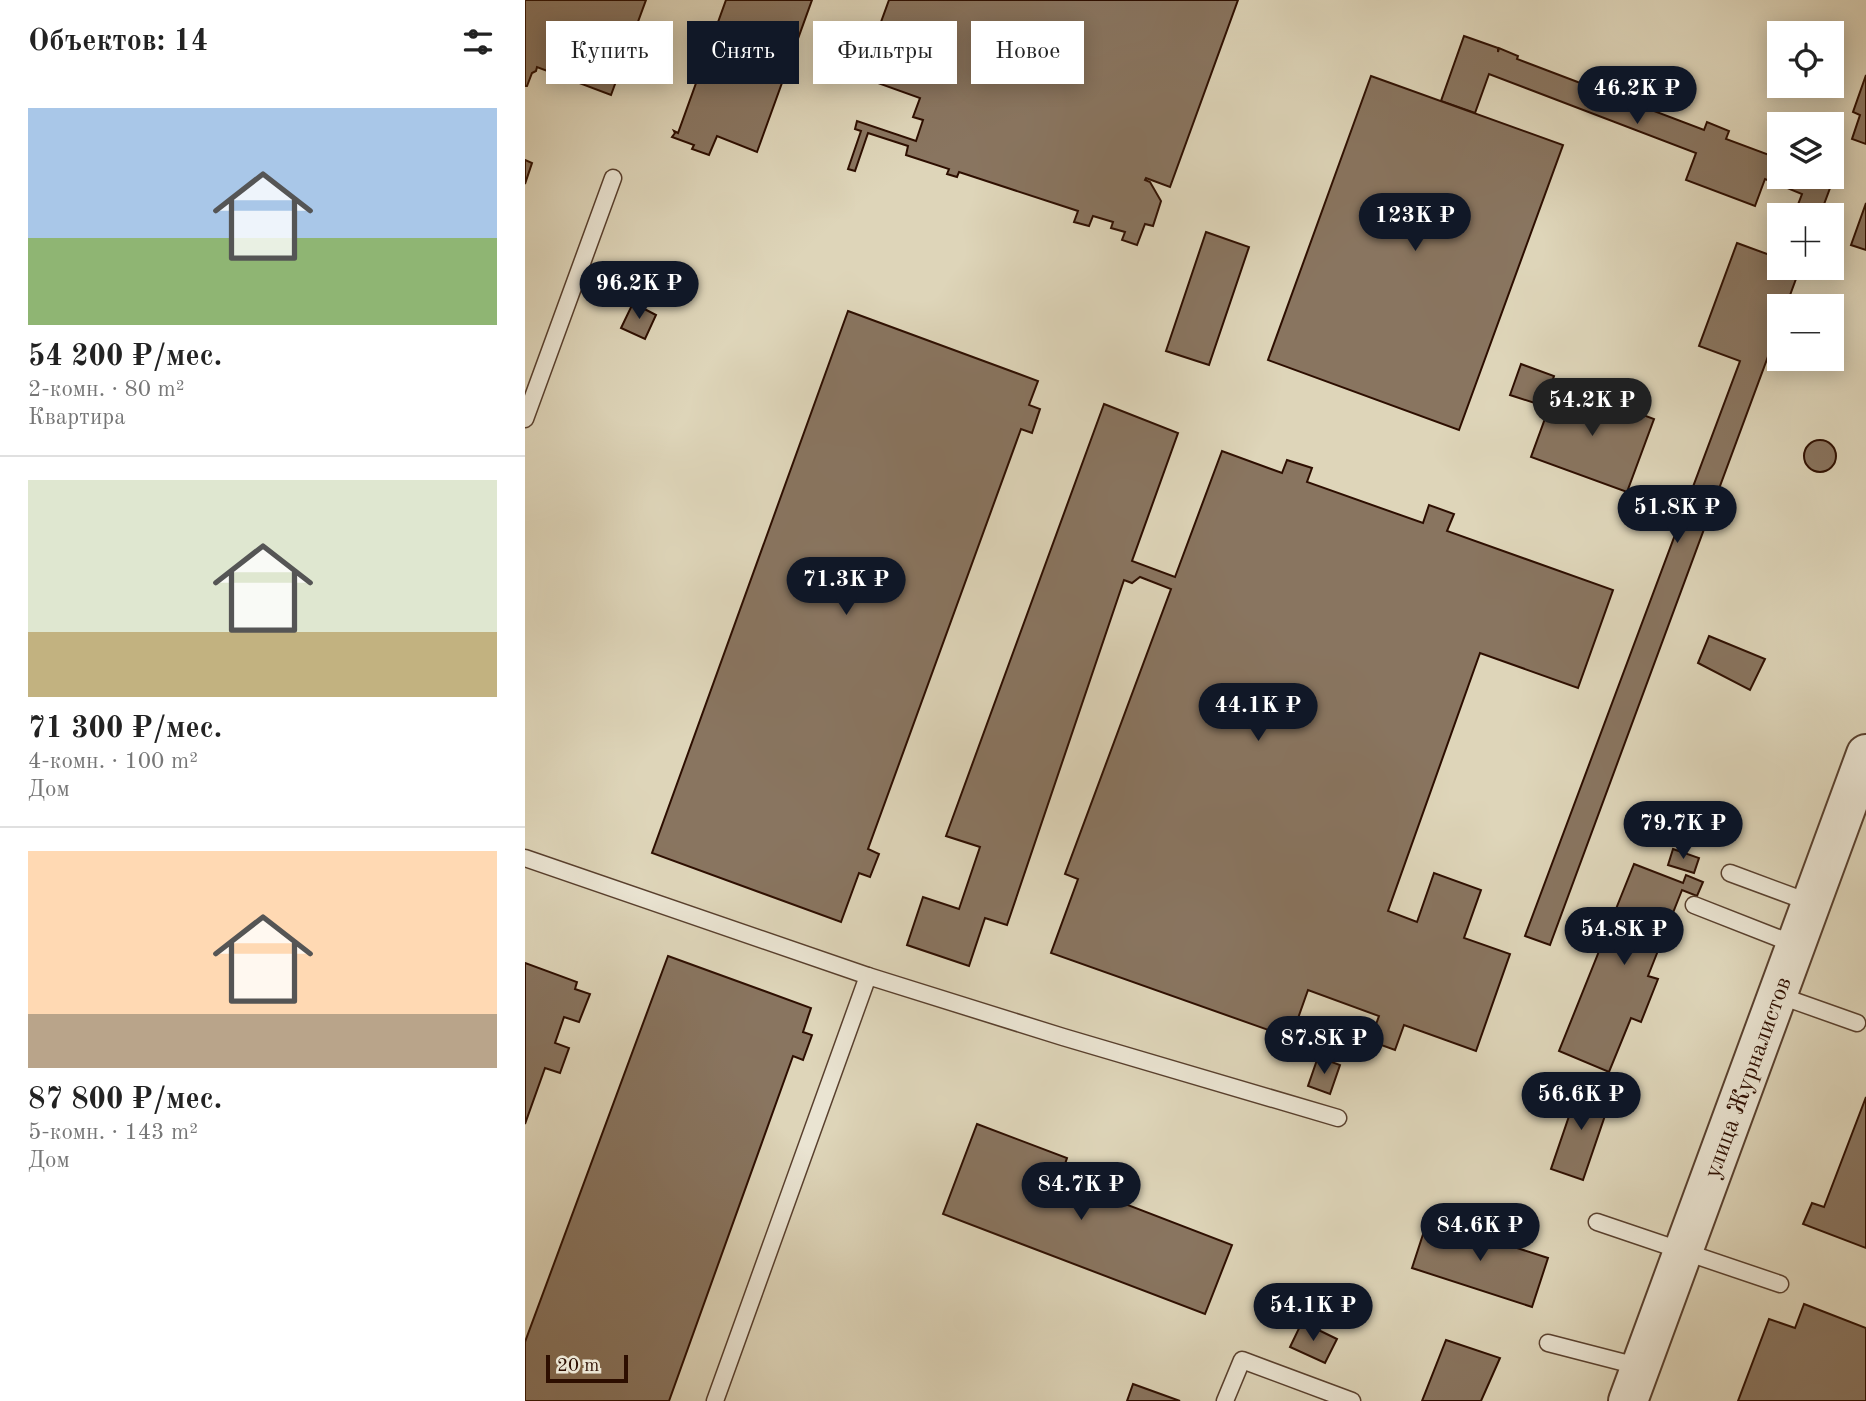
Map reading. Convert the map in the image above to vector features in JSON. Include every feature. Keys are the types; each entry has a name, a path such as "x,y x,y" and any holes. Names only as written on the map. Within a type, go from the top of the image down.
{"street":[{"name":"улица Журналистов","path":"1635,1384 1866,754"}],"lane":[{"path":"525,419 613,178"},
{"path":"525,859 868,976 1338,1118"},
{"path":"1730,873 1811,903"},
{"path":"1694,905 1796,945"},
{"path":"715,1401 868,976"},
{"path":"1778,995 1857,1023"},
{"path":"1597,1222 1780,1283"},
{"path":"1548,1343 1635,1384"},
{"path":"1225,1401 1242,1360 1352,1401"}],"building":[{"path":"525,0 646,0 638,21 546,21 546,70 537,67 525,86"},
{"path":"726,0 812,0 799,36 799,21 718,21"},
{"path":"889,0 1238,0 1170,187 1146,178 1145,180 1150,182 1161,201 1153,226 1145,224 1137,245 1122,240 1125,232 1111,228 1113,222 1093,216 1089,226 1074,222 1078,211 959,172 957,177 947,174 949,169 906,155 908,146 868,133 855,171 848,169 861,131 855,129 857,121 916,141 923,120 913,117 920,98 881,84 957,84 957,21 881,21"},
{"path":"1464,36 1498,48 1498,52 1499,48 1518,56 1517,59 1704,130 1707,122 1729,131 1726,139 1767,154 1767,180 1765,179 1755,206 1686,180 1696,153 1489,74 1475,113 1441,101"},
{"path":"1866,75 1866,144 1852,139 1860,115 1853,112"},
{"path":"1371,76 1563,145 1459,430 1268,360"},
{"path":"582,84 615,84 611,95"},
{"path":"696,84 782,84 757,152 717,136 709,155 692,149 694,145 672,137 674,131 678,133"},
{"path":"525,160 532,163 525,184"},
{"path":"1790,189 1830,189 1824,203 1799,203 1802,194"},
{"path":"1866,203 1866,250 1851,245"},
{"path":"1206,232 1249,247 1209,365 1166,351"},
{"path":"1737,243 1767,254 1767,280 1796,280 1790,294 1767,294 1767,359 1550,945 1525,936 1740,361 1699,346"},
{"path":"633,303 656,315 645,339 621,328"},
{"path":"848,311 1038,381 1029,405 1040,409 1032,433 1021,429 868,849 879,854 870,877 859,873 841,922 652,853"},
{"path":"1521,364 1554,376 1544,406 1510,395"},
{"path":"1558,383 1654,419 1627,492 1531,457"},
{"path":"1104,404 1178,433 1132,561 1175,577 1222,451 1282,473 1287,460 1312,468 1307,482 1423,523 1429,505 1454,514 1447,531 1613,590 1578,688 1480,653 1388,911 1417,922 1434,873 1481,890 1464,938 1510,954 1476,1051 1404,1025 1395,1050 1370,1041 1379,1016 1308,990 1291,1038 1051,953 1078,879 1065,874 1171,589 1140,577 1132,583 1124,580 1007,925 985,918 969,966 907,945 923,897 959,909 980,847 946,836"},
{"path":"1820,440 1831,445 1836,456 1831,467 1820,472 1809,467 1804,456 1809,445"},
{"path":"1709,636 1765,659 1750,690 1698,663"},
{"path":"1673,849 1699,858 1694,873 1668,865"},
{"path":"1634,864 1683,883 1686,875 1703,882 1697,896 1682,890 1648,976 1658,979 1641,1022 1631,1018 1609,1072 1559,1051"},
{"path":"668,956 811,1008 803,1032 812,1035 803,1060 793,1056 669,1401 525,1401 525,1342"},
{"path":"525,963 577,982 575,989 590,994 579,1022 564,1017 555,1043 569,1048 560,1073 545,1068 525,1124"},
{"path":"1318,1057 1340,1065 1330,1094 1308,1086"},
{"path":"1580,1084 1612,1095 1583,1180 1551,1169"},
{"path":"1866,1097 1866,1248 1803,1224 1812,1203 1824,1207"},
{"path":"977,1124 1067,1158 1060,1179 1232,1245 1205,1314 943,1214"},
{"path":"1428,1219 1548,1258 1532,1307 1412,1268"},
{"path":"1804,1304 1866,1328 1866,1401 1738,1401 1769,1319 1795,1328"},
{"path":"1302,1322 1337,1339 1325,1363 1290,1347"},
{"path":"1446,1340 1500,1358 1481,1401 1422,1401"},
{"path":"1133,1384 1180,1401 1127,1401"}]}
